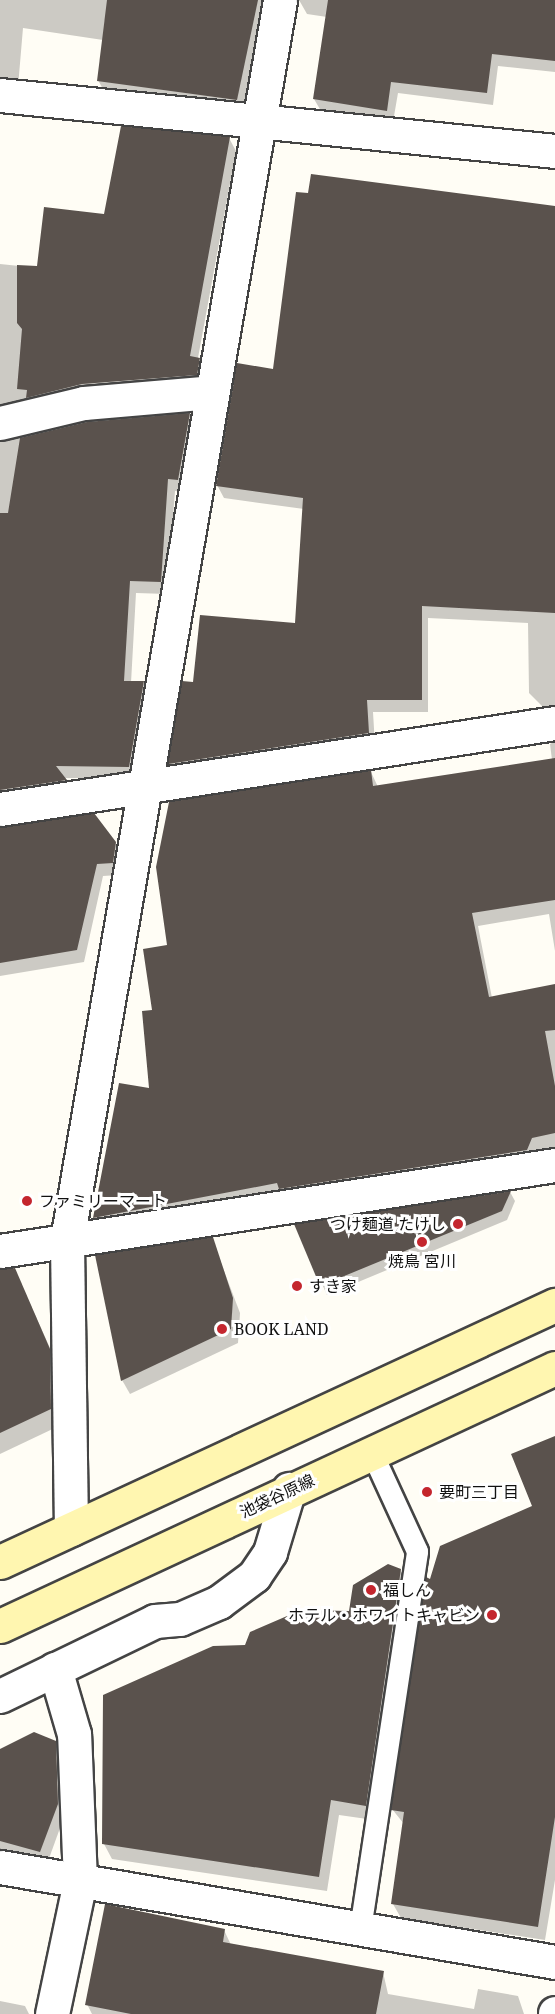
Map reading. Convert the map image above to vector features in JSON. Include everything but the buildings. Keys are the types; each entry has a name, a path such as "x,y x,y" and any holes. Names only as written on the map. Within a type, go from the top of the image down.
{"main road":[{"path":"0,1562 555,1305"},
{"name":"池袋谷原線","path":"0,1626 289,1489 555,1368"}],"street":[{"path":"71,1529 67,1240 279,0"},
{"path":"0,94 555,151"},
{"path":"0,423 84,403 212,392"},
{"path":"0,809 555,723"},
{"path":"0,1251 555,1165"},
{"path":"0,1696 155,1621 180,1619 219,1602 254,1576 270,1552 289,1489"},
{"path":"52,2014 80,1881 74,1734 55,1669"},
{"path":"0,1867 555,1962"}],"lane":[{"path":"360,1929 417,1551 372,1453"}],"place":[{"name":"ファミリーマート","path":"27,1201"},
{"name":"つけ麺道 たけし","path":"458,1224"},
{"name":"焼鳥 宮川","path":"422,1242"},
{"name":"すき家","path":"297,1286"},
{"name":"BOOK LAND","path":"222,1329"},
{"name":"要町三丁目","path":"427,1492"},
{"name":"福しん","path":"371,1590"},
{"name":"ホテル・ホワイトキャビン","path":"492,1615"}]}
